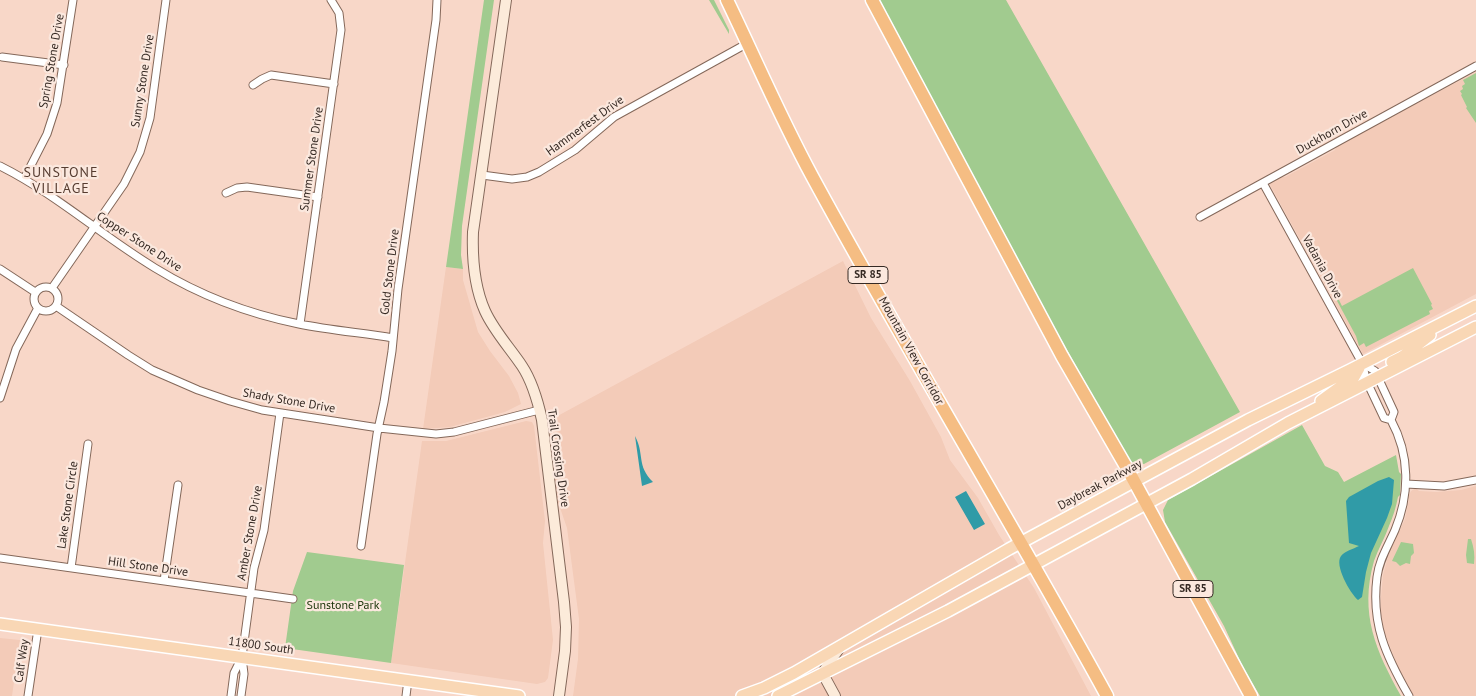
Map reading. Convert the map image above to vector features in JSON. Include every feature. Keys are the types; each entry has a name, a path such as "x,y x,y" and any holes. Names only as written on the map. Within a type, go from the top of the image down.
{"highway":[{"name":"Mountain View Corridor","path":"727,0 811,174 1107,696"},
{"name":"SR 85","path":"872,0 1062,356 1147,504 1251,696"}],"main road":[{"name":"Daybreak Parkway","path":"742,696 779,682 1021,542 1248,420 1476,306"},
{"path":"776,696 948,611 1147,504 1304,415 1367,382 1451,318"},
{"path":"1376,374 1476,327"},
{"path":"1304,415 1330,393 1354,377 1362,363"},
{"name":"11800 South","path":"0,624 519,696"},
{"path":"776,696 778,690 812,671 816,667 817,660"}],"street":[{"name":"Spring Stone Drive","path":"24,179 40,149 53,118 61,87 73,0"},
{"name":"Sunny Stone Drive","path":"52,288 130,174 144,141 150,118 166,0"},
{"name":"Summer Stone Drive","path":"300,324 342,24 340,13 331,0"},
{"name":"Gold Stone Drive","path":"361,546 386,392 397,294 436,20 437,0"},
{"name":"Trail Crossing Drive","path":"506,0 473,232 472,256 480,296 486,312 493,326 523,368 539,410 544,433 565,610 565,651 559,696"},
{"name":"Hammerfest Drive","path":"482,175 512,179 528,177 539,172 574,150 614,116 748,43"},
{"path":"2,57 64,65"},
{"name":"Duckhorn Drive","path":"1200,217 1476,66"},
{"path":"253,85 271,76 334,84"},
{"name":"Copper Stone Drive","path":"0,166 24,179 156,268 200,292 249,311 300,324 393,338"},
{"name":"Vadania Drive","path":"1263,183 1362,363 1367,382 1384,418 1391,420 1399,434 1404,450 1406,484 1403,504 1398,522 1380,564 1376,598 1378,625 1382,644 1408,696"},
{"path":"226,193 244,187 318,197"},
{"path":"0,269 35,292"},
{"path":"49,286 58,298 56,306 49,310 38,308 33,299 35,292 41,287 49,286"},
{"name":"Shady Stone Drive","path":"56,306 128,355 167,377 230,402 280,414 379,428 442,434 539,410"},
{"path":"0,398 4,371 38,308"},
{"name":"Vadania Drive","path":"1362,363 1376,374 1394,412 1391,420"},
{"name":"Amber Stone Drive","path":"242,657 256,560 264,530 280,414"},
{"name":"Lake Stone Circle","path":"71,568 88,444"},
{"path":"1406,484 1444,486 1476,480"},
{"path":"164,581 178,485"},
{"name":"Hill Stone Drive","path":"0,558 293,599"},
{"name":"Calf Way","path":"28,696 38,630"},
{"path":"835,696 823,674 827,662 834,658 840,647"},
{"path":"231,696 234,673 242,657"},
{"path":"242,657 244,674 242,696"},
{"path":"406,696 408,680"}],"shaded area":[{"path":"1476,72 1476,294 1363,354 1269,183 1280,177 1285,177 1335,150 1337,146"},
{"path":"843,261 871,318 910,381 941,437 950,460 978,498 999,535 1034,588 1091,696 573,696 578,659 579,619 567,528 558,502 547,419 552,419"},
{"path":"446,267 463,269 463,280 478,332 509,376 518,393 521,404 505,412 450,427 423,429"},
{"path":"526,421 532,422 534,426 545,521 543,543 553,640 548,678 545,682 537,684 391,663 422,441 446,441"},
{"path":"1476,486 1476,696 1414,696 1398,667 1384,631 1381,614 1383,575 1389,553 1405,519 1408,497 1411,491 1416,488 1419,491 1437,492 1461,490"},
{"path":"0,638 20,640 12,696 0,696"}],"green space":[{"path":"484,0 494,0 462,226 461,255 463,269 446,267"},
{"path":"709,0 714,0 729,30 729,34"},
{"path":"878,0 1006,0 1240,412 1144,464 1133,463 1128,458 1013,254"},
{"path":"1476,73 1476,123 1466,108 1460,91 1465,84 1463,80"},
{"path":"1413,268 1432,304 1433,309 1429,311 1430,314 1366,347 1364,343 1359,346 1356,336 1336,299 1332,296 1336,294 1342,306"},
{"path":"1302,425 1325,466 1338,472 1344,482 1396,455 1401,474 1400,495 1374,561 1368,598 1372,631 1384,663 1401,696 1260,696 1243,667 1224,626 1165,522 1163,510 1168,500"},
{"path":"1468,539 1471,539 1473,545 1474,564 1467,563"},
{"path":"1401,542 1413,544 1414,553 1411,556 1410,564 1406,563 1400,566 1392,561"},
{"name":"Sunstone Park","path":"307,552 404,565 391,663 285,648 293,591"}],"water":[{"path":"635,436 640,449 642,465 653,482 642,486"},
{"path":"1389,477 1394,480 1392,504 1371,553 1362,597 1358,600 1347,585 1341,572 1339,560 1347,551 1359,546 1349,543 1346,501 1349,497"},
{"path":"966,491 985,524 974,530 955,497"}],"district":[{"name":"SUNSTONE VILLAGE","path":"61,182"}]}
